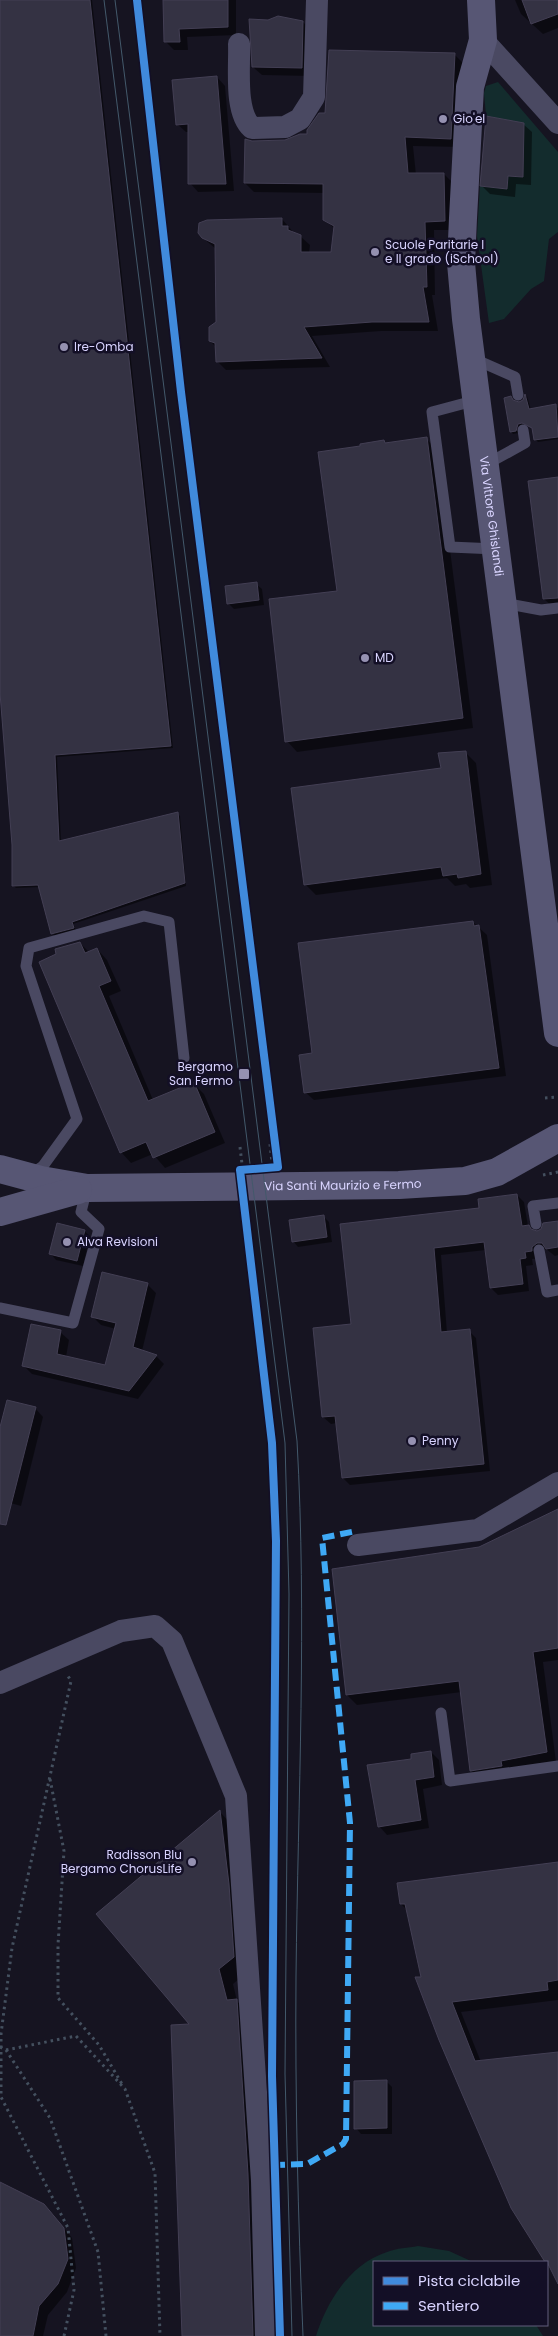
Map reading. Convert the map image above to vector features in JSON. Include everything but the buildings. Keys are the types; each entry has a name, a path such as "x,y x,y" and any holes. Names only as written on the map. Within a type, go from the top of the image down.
{"street":[{"path":"239,44 240,96 245,121 252,128 278,128 285,127 300,119 314,97 317,0"},
{"name":"Via Vittore Ghislandi","path":"480,0 483,40 470,87 461,263 471,358 558,1033"},
{"path":"483,40 558,123"},
{"name":"Via Santi Maurizio e Fermo","path":"0,1212 87,1188 245,1174 399,1185 465,1180 497,1172 537,1152 558,1138"},
{"name":"Via Santi Maurizio e Fermo","path":"0,1169 40,1174 87,1188"},
{"path":"358,1545 478,1530 558,1483"},
{"path":"0,1683 121,1632 156,1626 172,1641 236,1796 262,2181 266,2336"}],"lane":[{"path":"471,358 515,377 518,395"},
{"path":"477,400 432,412 433,422 450,547 497,549"},
{"path":"485,465 525,443 523,430"},
{"path":"503,603 541,610 558,608"},
{"path":"40,1174 77,1118 26,966 29,948 144,916 169,922 184,1058"},
{"path":"0,1308 72,1323 99,1229 81,1212 87,1188"},
{"path":"536,1224 533,1206 558,1203"},
{"path":"539,1250 547,1292 558,1290"},
{"path":"441,1713 450,1781 558,1766"}],"path":[{"path":"545,1098 558,1096"},
{"path":"272,1141 272,1164"},
{"path":"263,1168 278,1168 272,1141"},
{"path":"240,1147 245,1174"},
{"path":"543,1175 558,1172"},
{"path":"64,2336 74,2290 68,2228 1,2096 1,2034 12,1948 71,1681 66,1671"},
{"path":"50,1778 64,1851 58,1945 58,1998 99,2045 125,2089 155,2173 160,2336"},
{"path":"6,2050 76,2036 125,2089"},
{"path":"0,2047 6,2050 50,2118 98,2252 106,2336"}],"green space":[{"path":"498,82 558,152 558,232 549,239 544,281 531,289 504,319 489,323 477,236 480,186 507,189 508,176 523,177 524,123 486,116 484,93 486,86"},
{"path":"418,2246 449,2251 471,2261 373,2261 373,2326 537,2326 543,2336 316,2336 334,2297 351,2275 362,2265 374,2258 395,2250"}],"tram line":[{"path":"104,0 285,1443 289,1594 285,2074 292,2336"},
{"path":"115,0 297,1441 302,1642 296,2066 303,2336"}],"marked path":[{"path":"273,2165 307,2164 343,2144 346,2139 350,1823 322,1538 356,1531"}],"cycle path":[{"path":"137,0 181,392 278,1167 240,1170 272,1443 276,1541 272,2076 280,2336"}],"place":[{"name":"Gio'el","path":"443,119"},
{"name":"Scuole Paritarie I e II grado (iSchool)","path":"375,252"},
{"name":"Ire-Omba","path":"64,347"},
{"name":"MD","path":"365,658"},
{"name":"Bergamo San Fermo","path":"244,1074"},
{"name":"Alva Revisioni","path":"67,1242"},
{"name":"Penny","path":"412,1441"},
{"name":"Radisson Blu Bergamo ChorusLife","path":"192,1862"}]}
